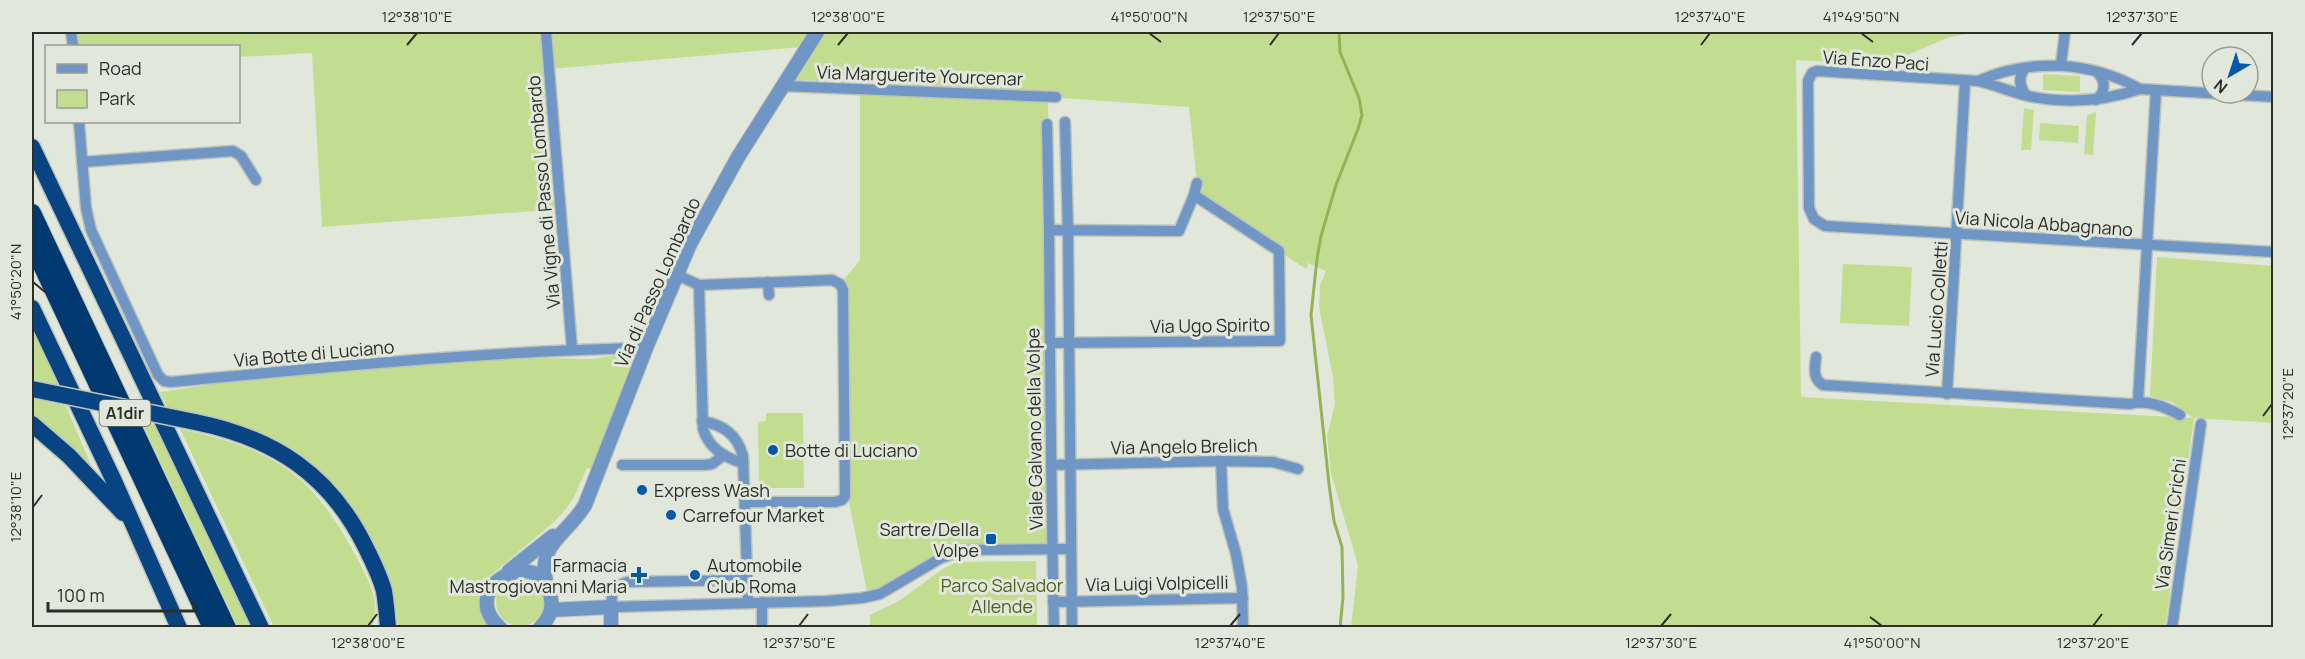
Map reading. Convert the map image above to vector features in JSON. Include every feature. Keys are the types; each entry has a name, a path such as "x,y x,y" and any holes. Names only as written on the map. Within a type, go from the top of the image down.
{"highway":[{"path":"32,147 252,609 263,627"},
{"name":"A1dir","path":"32,213 227,627"},
{"name":"A1dir","path":"32,244 212,627"},
{"path":"32,308 179,627"},
{"path":"32,389 237,432 264,443 293,459 317,479 344,511 362,539 382,585 387,619 379,627"},
{"path":"32,424 69,456 133,524"}],"street":[{"name":"Via Vigne di Passo Lombardo","path":"546,32 572,349"},
{"name":"Via di Passo Lombardo","path":"551,610 552,600 543,569 545,557 552,543 585,506 646,348 677,275 717,192 817,32"},
{"path":"2061,64 2065,32"},
{"name":"Via Enzo Paci","path":"1978,81 2001,71 2061,64 2124,80 2140,89"},
{"path":"2025,68 2020,79 2022,90 2026,95"},
{"name":"Via Enzo Paci","path":"1814,219 1809,208 1808,81 1812,73 1817,71 1965,82 1978,81 2026,95 2060,100 2096,100 2140,89 2274,97"},
{"path":"2096,100 2100,97 2104,86 2104,81 2097,72"},
{"name":"Via Lucio Colletti","path":"1947,394 1965,82"},
{"name":"Via Marguerite Yourcenar","path":"783,86 1056,97"},
{"path":"2138,402 2156,90"},
{"name":"Viale Galvano della Volpe","path":"1065,122 1072,627"},
{"name":"Via Botte di Luciano","path":"79,123 88,219 97,244 158,375 166,381 572,349 646,348"},
{"name":"Viale Galvano della Volpe","path":"1047,124 1054,627"},
{"path":"82,162 233,151 241,156 256,180"},
{"path":"1049,230 1179,231 1197,183"},
{"name":"Via Ugo Spirito","path":"1050,343 1280,340 1279,251 1194,195"},
{"name":"Via Nicola Abbagnano","path":"1814,219 1825,226 2274,252"},
{"path":"677,275 699,285 832,280 842,287 845,493 842,500 835,502 745,502"},
{"path":"768,282 769,295"},
{"path":"699,285 702,421 706,438 724,456 744,463"},
{"name":"Via Lucio Colletti","path":"1816,357 1814,375 1823,385 2130,404 2138,402 2164,407 2180,415"},
{"path":"702,421 718,425 731,434 740,446 744,463 748,603"},
{"name":"Via Simeri Crichi","path":"2172,627 2201,424"},
{"path":"622,465 705,465 716,462 724,456"},
{"path":"1221,461 1222,510 1238,564 1243,598 1243,627"},
{"name":"Via Angelo Brelich","path":"1051,465 1221,461 1277,462 1298,469"},
{"name":"Via di Passo Lombardo","path":"498,626 490,615 488,599 493,584 569,525"},
{"path":"540,627 547,620 551,610 833,601 868,597 895,587 941,558 964,550 1071,549"},
{"path":"505,574 516,570 526,571 536,575 547,586"},
{"path":"611,627 612,596 615,587 627,582 748,580"},
{"name":"Via Luigi Volpicelli","path":"1053,602 1243,598"},
{"path":"762,602 762,627"}],"green space":[{"path":"71,32 811,32 801,47 550,69 561,209 322,227 312,53 240,57 240,45 73,45"},
{"path":"821,32 1974,32 1947,38 1884,65 1796,60 1801,397 2193,418 2172,402 2150,396 2157,257 2273,266 2273,423 2194,418 2165,627 1351,627 1358,565 1331,473 1327,436 1335,404 1333,377 1319,307 1320,285 1326,271 1308,263 1306,269 1194,195 1197,183 1189,107 1048,97 1052,549 964,550 868,597 848,497 845,278 860,260 860,85 841,86 841,82 802,80 794,82 794,74"},
{"path":"2043,74 2080,76 2080,92 2043,90"},
{"path":"2024,108 2034,110 2031,150 2021,150"},
{"path":"2096,112 2093,155 2084,154 2087,115"},
{"path":"2040,123 2079,126 2078,143 2039,140"},
{"path":"1843,264 1912,267 1909,326 1840,323"},
{"path":"32,330 59,385 32,380"},
{"path":"631,352 634,355 634,361 591,469 587,468 574,497 554,522 486,579 481,596 481,608 488,627 398,627 395,607 383,574 285,447 242,428 167,407 160,392 249,379 365,368 528,358 594,359"},
{"path":"32,397 66,406 94,472 32,418"},
{"path":"766,413 803,413 804,488 759,488 758,422 766,421"},
{"path":"141,421 158,425 254,627 238,627"},
{"path":"180,429 242,446 267,457 289,470 308,487 342,532 367,578 375,602 372,627 274,627"},
{"name":"Parco Salvador Allende","path":"1036,561 1037,627 870,627 870,615 899,601 941,570 957,562"},
{"path":"515,578 525,578 540,588 544,602 543,611 534,622 525,626 515,626 500,616 496,607 496,597 506,582"}],"waterway":[{"path":"1339,32 1340,52 1359,98 1362,115 1336,185 1321,236 1311,315 1329,484 1334,521 1342,547 1343,597 1340,628"}],"place":[{"name":"Botte di Luciano","path":"773,450"},
{"name":"Express Wash","path":"642,490"},
{"name":"Carrefour Market","path":"671,515"},
{"name":"Sartre/Della Volpe","path":"991,539"},
{"name":"Farmacia Mastrogiovanni Maria","path":"639,575"},
{"name":"Automobile Club Roma","path":"695,575"}]}
